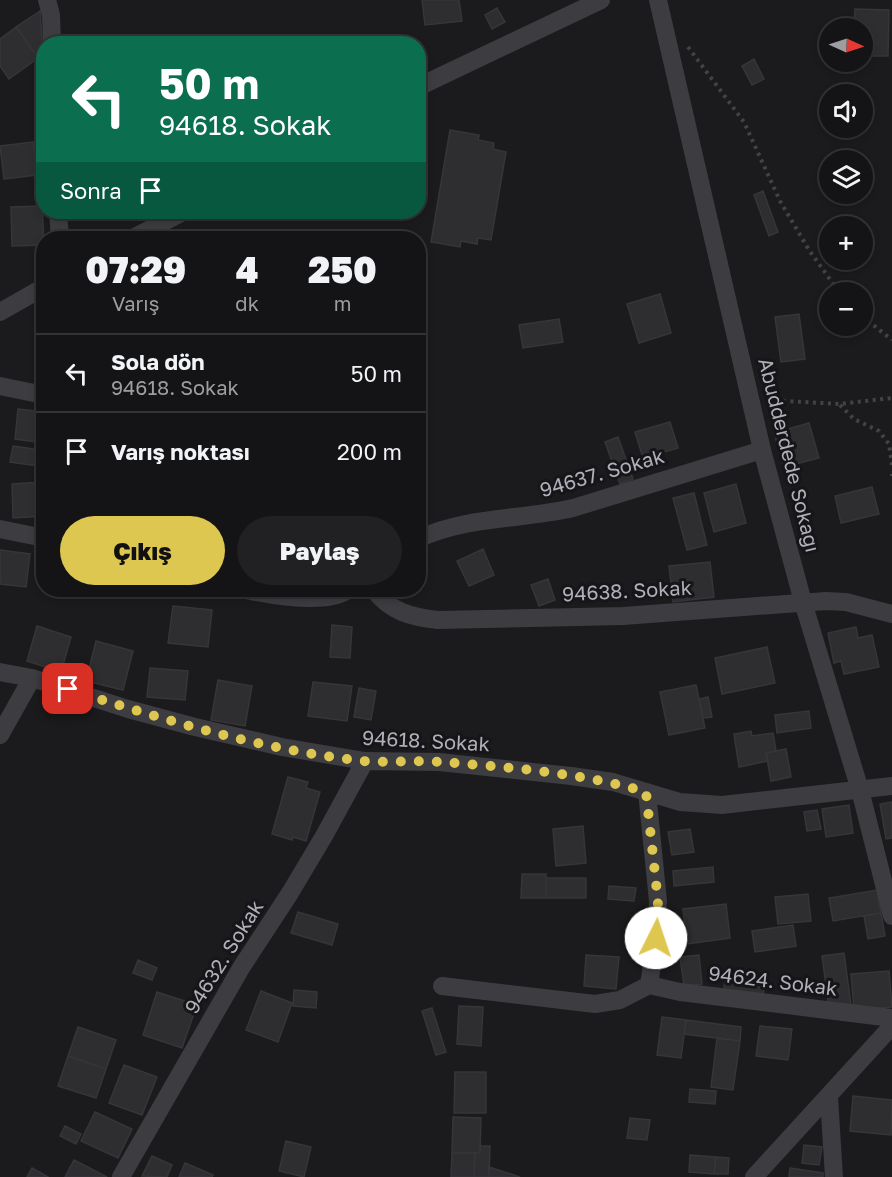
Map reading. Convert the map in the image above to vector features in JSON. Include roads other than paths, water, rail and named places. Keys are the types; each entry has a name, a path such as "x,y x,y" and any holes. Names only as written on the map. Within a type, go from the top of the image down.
{"street":[{"path":"47,0 51,15 52,36"},
{"path":"426,83 601,0"},
{"name":"Abudderdede Sokağı","path":"658,0 762,450 803,602 860,790 892,916"},
{"path":"146,231 170,219"},
{"path":"0,312 36,292"},
{"path":"0,386 36,393"},
{"name":"94637. Sokak","path":"426,536 475,520 547,514 573,508 762,450"},
{"path":"0,530 36,537"},
{"name":"94638. Sokak","path":"379,597 396,610 414,617 438,620 623,616 803,602 846,602 892,614"},
{"name":"94618. Sokak","path":"0,672 32,678 128,709 195,727 282,747 365,761 439,762 613,782 680,802 722,805 892,786"},
{"path":"0,735 32,678"},
{"name":"94632. Sokak","path":"121,1177 235,978 324,836 365,761"},
{"path":"442,987 595,1004 620,1000 649,985 656,938 658,901 646,792"},
{"name":"94624. Sokak","path":"649,985 680,992 892,1018"},
{"path":"754,1177 892,1026"},
{"path":"829,1097 834,1177"}]}
